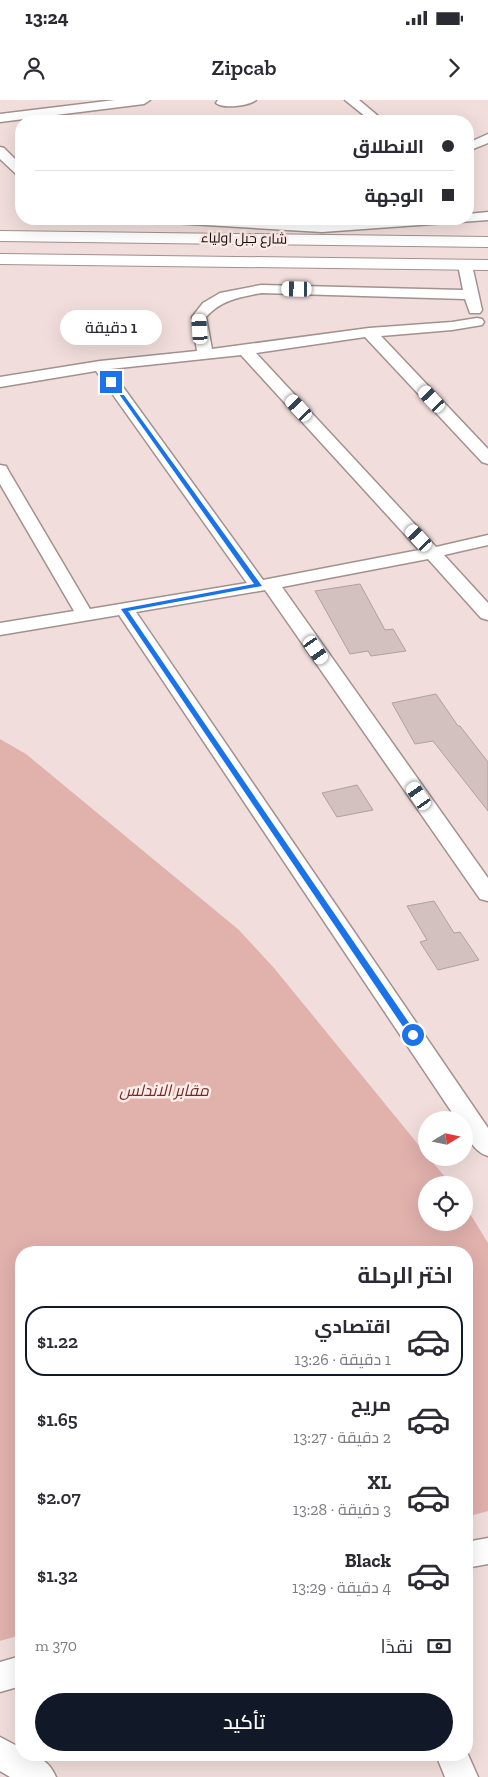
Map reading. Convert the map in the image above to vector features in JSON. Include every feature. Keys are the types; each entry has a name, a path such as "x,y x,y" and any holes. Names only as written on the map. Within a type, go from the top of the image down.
{"highway":[{"name":"شارع جبل اولياء","path":"0,236 345,228 488,242"},
{"name":"شارع جبل اولياء","path":"0,259 488,265"}],"street":[{"path":"24,115 144,100"},
{"path":"221,102 250,100"},
{"path":"351,100 370,115"},
{"path":"221,102 231,115"},
{"path":"0,118 15,116"},
{"path":"474,144 488,138"},
{"path":"2,157 15,167"},
{"path":"474,217 488,216"},
{"path":"289,225 345,228 384,225"},
{"path":"0,382 100,366 245,350 369,332 452,326 482,327 465,265"},
{"path":"206,354 202,342 199,317 215,301 249,290 301,289 472,295"},
{"path":"369,332 488,459"},
{"path":"245,350 488,614"},
{"path":"100,366 264,585 488,894"},
{"path":"0,470 86,615"},
{"path":"0,629 264,585 433,553 488,540"},
{"path":"124,609 488,1147"},
{"path":"473,1554 488,1551"},
{"path":"0,1678 15,1673"},
{"path":"0,1753 40,1777"},
{"path":"455,1761 462,1777"}],"green space":[{"name":"مقابر الاندلس","path":"0,739 26,754 239,930 274,968 418,1144 418,1166 436,1166 444,1176 418,1176 418,1231 473,1231 473,1219 488,1243 488,1511 473,1515 473,1246 15,1246 15,1637 0,1641"}],"building":[{"path":"360,584 385,630 393,629 406,651 371,656 368,651 350,654 315,591"},
{"path":"436,694 458,726 460,726 488,762 488,811 433,741 415,744 392,703"},
{"path":"357,785 373,810 337,817 322,793"},
{"path":"434,901 454,933 460,932 479,960 438,970 420,942 427,940 407,906"}],"route":[{"path":"111,382 258,586 124,609 413,1035"}]}
